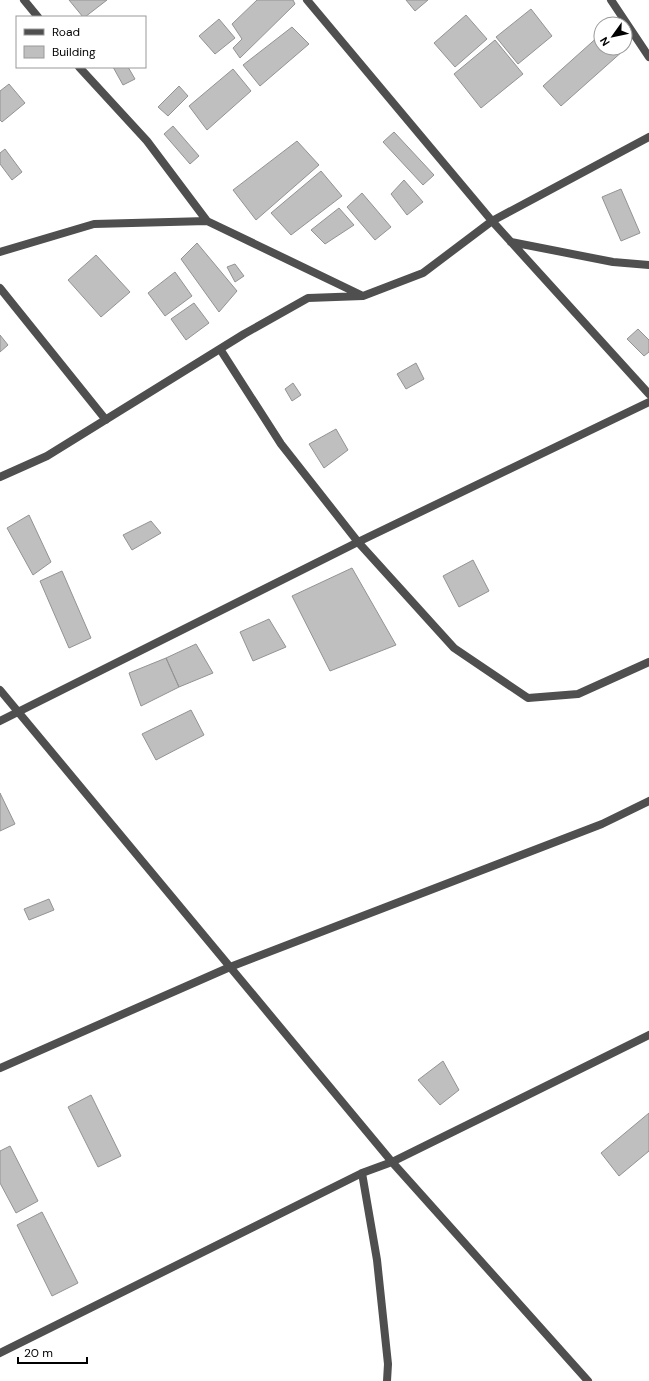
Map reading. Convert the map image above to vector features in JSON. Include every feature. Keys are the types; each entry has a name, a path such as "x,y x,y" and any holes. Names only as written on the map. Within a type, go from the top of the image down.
{"street":[{"path":"24,0 37,16"},
{"path":"307,0 492,221 649,394"},
{"path":"611,0 649,57"},
{"path":"80,68 147,141 207,221"},
{"path":"0,477 47,456 244,334 308,298 363,296 424,274 492,221 649,137"},
{"path":"0,252 94,224 207,221 363,296"},
{"path":"511,242 613,262 649,265"},
{"path":"0,288 106,420"},
{"path":"220,349 281,444 358,542 454,648 528,698 578,694 649,662"},
{"path":"0,721 358,542 649,402"},
{"path":"0,690 392,1162 588,1381"},
{"path":"0,1068 230,967 602,824 649,801"},
{"path":"0,1353 362,1174 392,1162 649,1035"},
{"path":"362,1174 377,1260 388,1364 387,1381"}],"building":[{"path":"69,0 107,0 86,16 82,16"},
{"path":"257,0 293,0 295,4 240,58 233,48 242,39 232,24"},
{"path":"406,0 428,0 415,11"},
{"path":"531,9 552,36 518,64 496,37"},
{"path":"466,15 487,39 455,67 434,43"},
{"path":"219,19 235,38 215,54 199,36"},
{"path":"292,27 309,44 260,86 243,65"},
{"path":"495,40 523,74 481,108 454,74"},
{"path":"593,41 593,56 617,56 561,106 543,86"},
{"path":"114,68 129,68 135,79 123,85"},
{"path":"233,69 251,91 207,130 189,106"},
{"path":"9,84 25,103 2,122 0,120 0,91"},
{"path":"179,86 188,96 168,116 158,107"},
{"path":"173,126 199,156 190,164 164,134"},
{"path":"394,132 434,175 423,185 383,142"},
{"path":"297,141 319,165 256,220 233,190"},
{"path":"5,149 22,172 12,180 0,164 0,153"},
{"path":"321,171 342,196 291,235 271,213"},
{"path":"404,180 423,202 407,215 391,194"},
{"path":"621,189 640,233 621,241 602,197"},
{"path":"362,193 391,227 375,240 347,207"},
{"path":"339,208 354,225 325,244 311,230"},
{"path":"197,243 237,291 219,312 181,259"},
{"path":"96,255 130,292 101,317 68,280"},
{"path":"235,264 244,276 235,282 227,267"},
{"path":"175,272 192,296 165,316 148,293"},
{"path":"194,303 209,323 186,340 171,319"},
{"path":"638,329 649,340 649,352 644,356 627,339"},
{"path":"0,335 8,345 0,352"},
{"path":"416,363 424,379 406,389 397,374"},
{"path":"293,383 301,395 292,401 285,389"},
{"path":"336,429 348,450 324,468 309,444"},
{"path":"29,515 51,562 33,575 7,528"},
{"path":"151,521 161,533 132,550 123,535"},
{"path":"473,560 489,591 459,607 443,576"},
{"path":"352,568 396,645 330,671 292,596"},
{"path":"62,571 91,638 69,648 40,581"},
{"path":"269,619 286,647 253,661 240,632"},
{"path":"196,644 213,673 179,687 166,658"},
{"path":"166,658 179,687 141,706 129,673"},
{"path":"191,710 204,735 156,760 142,734"},
{"path":"0,793 15,824 0,831"},
{"path":"49,899 54,910 29,920 24,909"},
{"path":"443,1061 459,1090 440,1105 418,1080"},
{"path":"91,1095 121,1156 98,1167 68,1107"},
{"path":"649,1113 649,1151 619,1176 601,1153"},
{"path":"10,1146 38,1201 16,1213 0,1183 0,1151"},
{"path":"42,1212 78,1283 52,1296 17,1225"}]}
